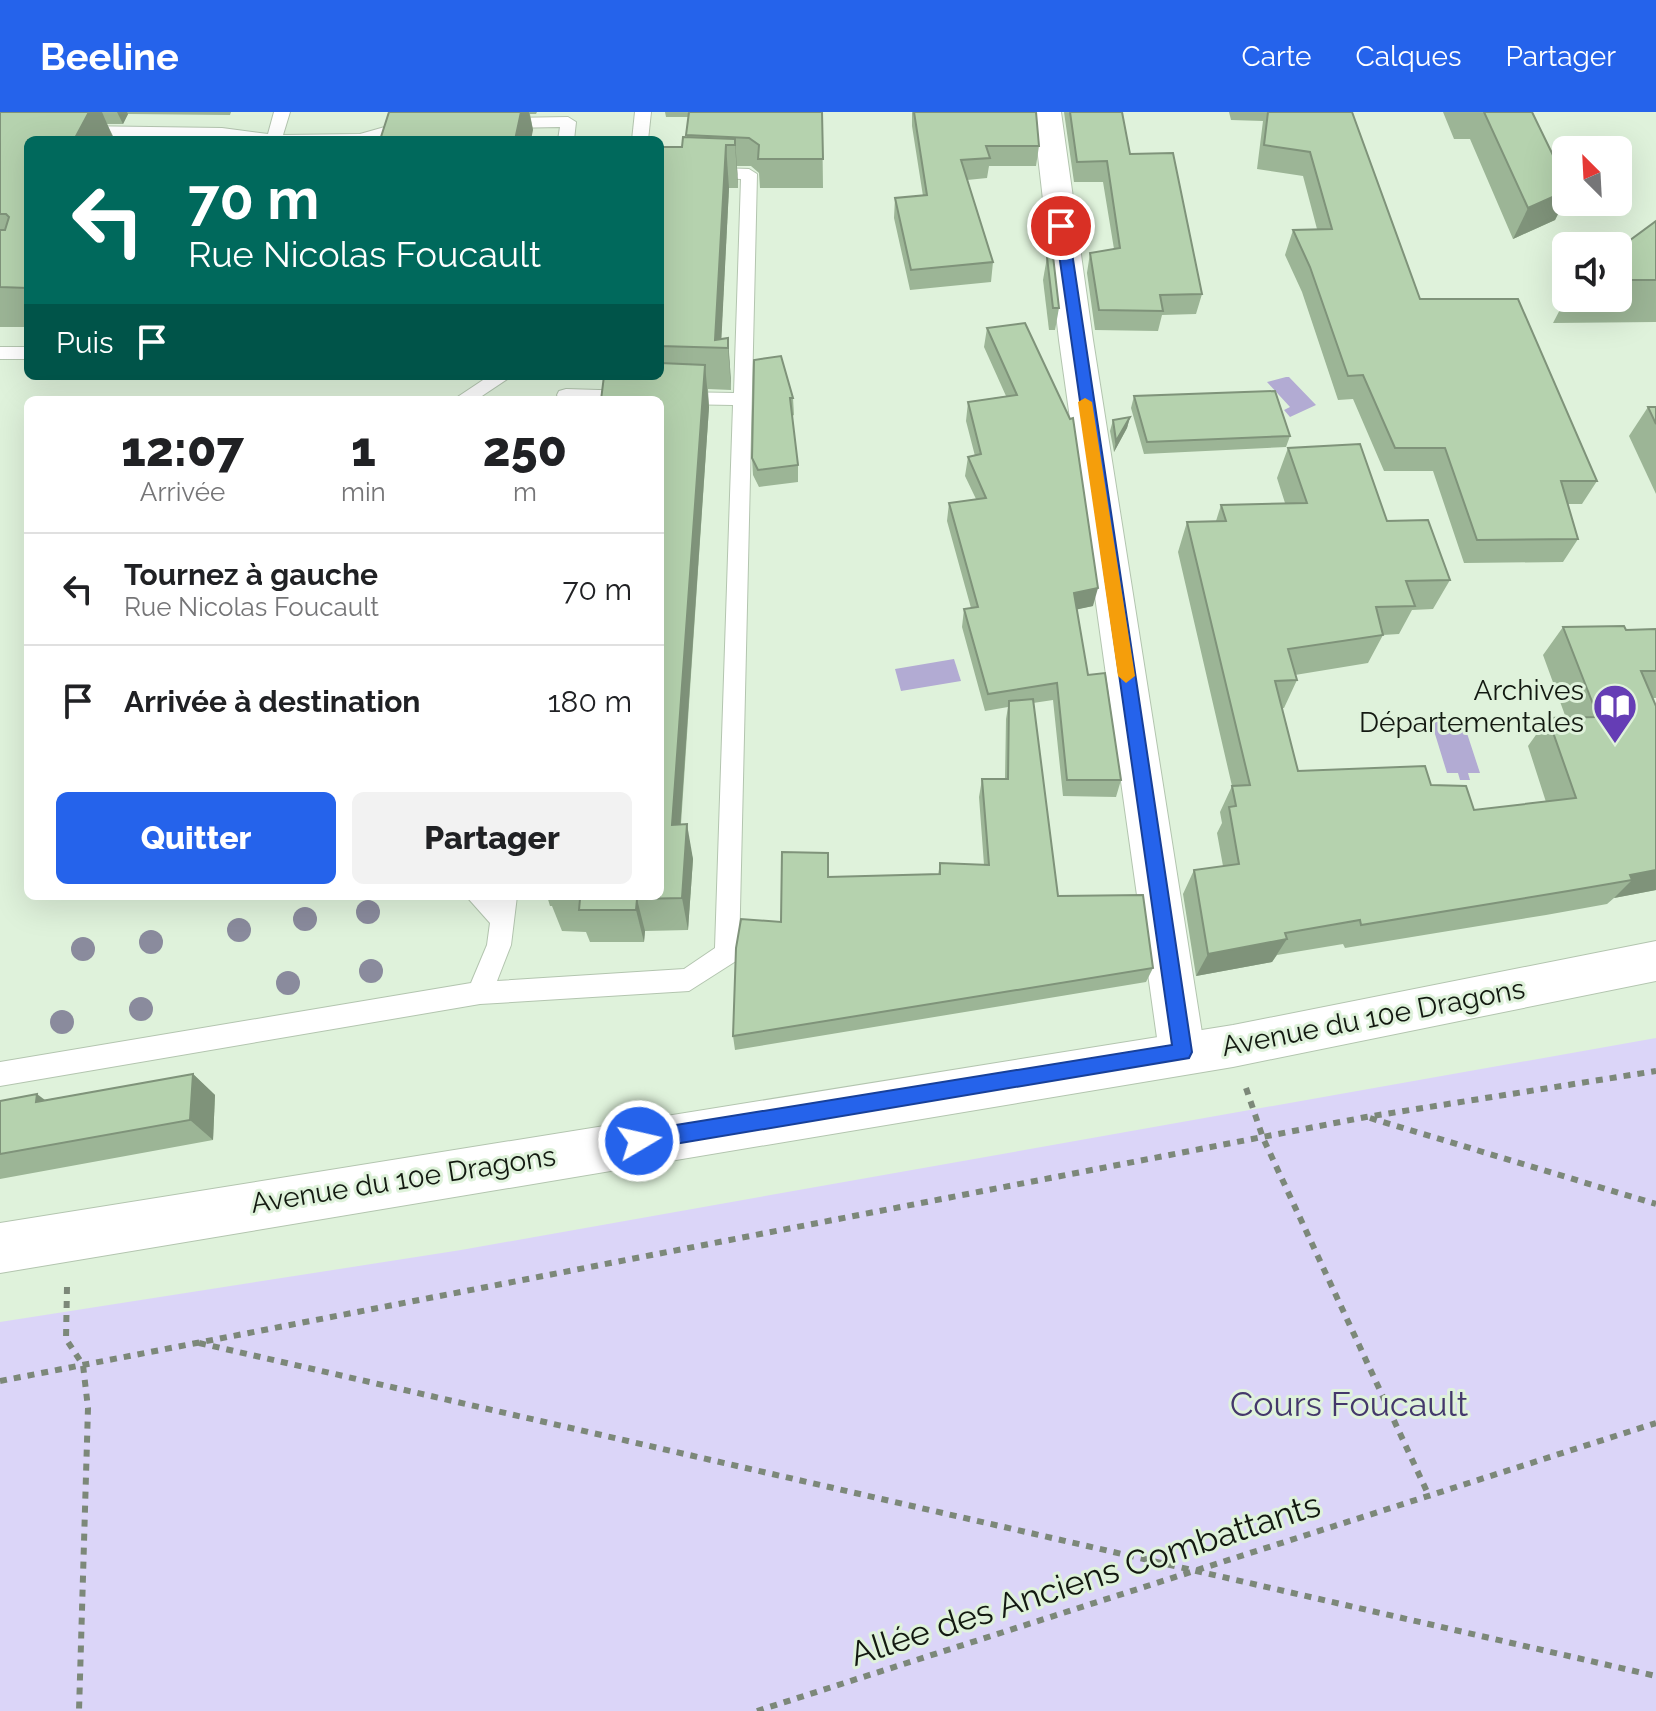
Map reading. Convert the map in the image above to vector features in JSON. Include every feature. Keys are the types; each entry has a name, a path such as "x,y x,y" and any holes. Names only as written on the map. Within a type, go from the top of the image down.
{"street":[{"path":"1047,112 1078,356 1182,1052"},
{"name":"Avenue du 10e Dragons","path":"0,1248 70,1234 1233,1046 1656,961"}],"lane":[{"path":"275,136 282,112"},
{"path":"640,136 643,112"},
{"path":"479,123 568,122 566,136"},
{"path":"370,136 404,124 434,123"},
{"path":"63,131 221,136"},
{"path":"0,1074 480,993 689,980 727,953 749,174 664,171"},
{"path":"0,353 24,353"},
{"path":"469,396 496,380"},
{"path":"567,390 742,399"},
{"path":"480,993 499,945 503,908"}],"path":[{"path":"1233,1046 1263,1138 1429,1496"},
{"path":"0,1381 1366,1117 1656,1071"},
{"path":"1366,1117 1656,1204"},
{"path":"70,1234 66,1339 83,1365 88,1408 79,1711"},
{"path":"194,1342 1656,1676"},
{"name":"Allée des Anciens Combattants","path":"757,1711 1656,1423"}],"green space":[{"name":"Cours Foucault","path":"1656,1038 1656,1711 0,1711 0,1322 461,1250"}],"shaded area":[{"path":"1286,377 1316,405 1290,417 1284,410 1290,407 1267,382"},
{"path":"954,659 961,681 901,691 895,669"},
{"path":"1431,721 1463,721 1480,773 1468,773 1470,780 1460,780 1458,773 1447,773"}],"building":[{"path":"0,112 89,112 76,136 24,136 24,288 0,287 0,230 5,230 9,217 0,214"},
{"path":"389,112 521,112 516,136 381,136"},
{"path":"689,112 822,112 823,159 758,159 759,145 749,138 686,135"},
{"path":"914,112 1036,112 1039,146 986,146 990,158 961,160 993,262 911,270 895,198 927,195"},
{"path":"1070,112 1122,112 1130,154 1173,153 1202,294 1160,295 1163,311 1099,310 1090,253 1120,248 1107,161 1077,162"},
{"path":"1268,112 1352,112 1420,299 1518,299 1597,481 1561,481 1578,539 1477,540 1445,448 1395,448 1363,375 1348,376 1310,267 1293,230 1332,229 1310,152 1264,145"},
{"path":"1484,112 1532,112 1552,153 1552,197 1528,208"},
{"path":"683,137 735,139 735,145 726,145 715,340 728,338 728,348 664,346 664,147 682,147"},
{"path":"1656,221 1656,280 1632,280 1632,239"},
{"path":"1053,256 1059,308 1053,308 1047,257"},
{"path":"1025,323 1070,419 1073,418 1098,588 1074,593 1088,675 1105,673 1121,780 1067,780 1057,683 988,694 964,609 978,607 949,503 986,498 968,457 981,454 968,402 1017,395 987,328"},
{"path":"781,356 793,398 790,398 798,465 758,470 752,458 754,360"},
{"path":"664,363 705,365 672,825 687,824 682,898 664,898 664,396 602,396 604,380 664,380"},
{"path":"1275,391 1290,436 1147,442 1134,396"},
{"path":"1648,407 1656,407 1656,424"},
{"path":"1130,417 1116,441 1113,420"},
{"path":"1360,444 1387,521 1428,520 1450,580 1406,581 1415,606 1376,607 1383,635 1288,649 1297,680 1275,681 1298,771 1425,766 1431,785 1466,786 1474,810 1576,798 1548,718 1598,717 1563,627 1656,629 1656,671 1641,671 1656,706 1656,870 1630,875 1632,880 1568,891 1361,925 1360,920 1285,933 1287,939 1208,954 1194,870 1239,864 1229,807 1236,806 1232,786 1250,785 1187,522 1226,521 1221,505 1307,503 1288,448"},
{"path":"1033,699 1058,896 1143,895 1153,968 733,1036 736,948 741,919 781,922 782,852 828,853 828,877 940,874 940,863 989,865 982,779 1008,779 1009,701"},
{"path":"580,900 637,900 636,910 579,910"},
{"path":"193,1074 190,1120 0,1154 0,1101 37,1094 36,1102"}],"slow traffic":[{"path":"1085,402 1126,676"}],"place":[{"name":"Archives Départementales","path":"1615,745"}],"route":[{"path":"639,1141 1182,1052 1061,226"}]}
